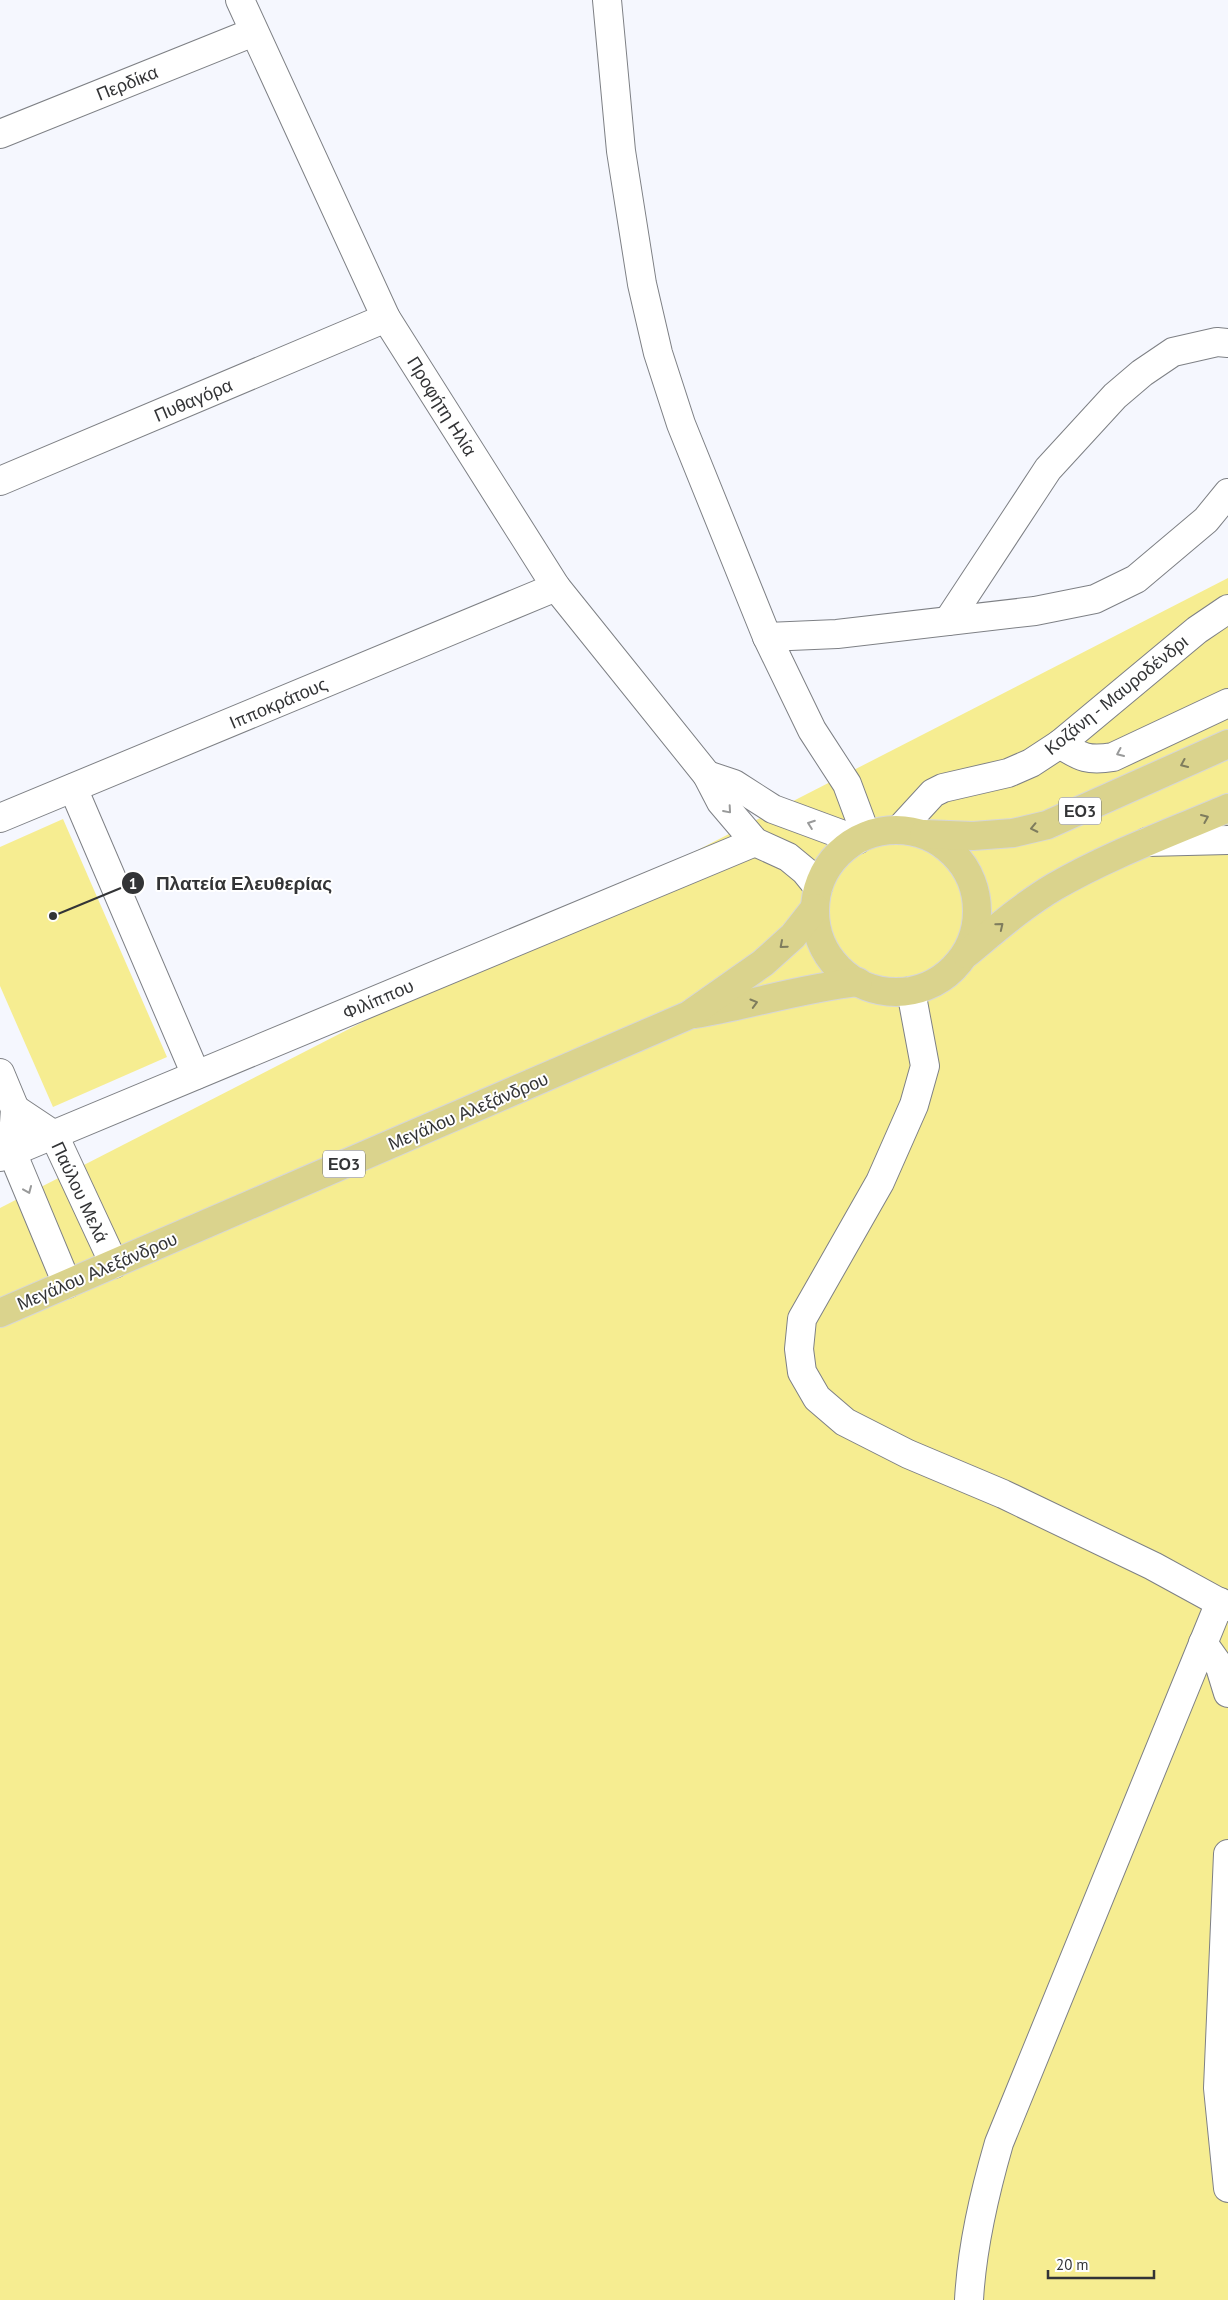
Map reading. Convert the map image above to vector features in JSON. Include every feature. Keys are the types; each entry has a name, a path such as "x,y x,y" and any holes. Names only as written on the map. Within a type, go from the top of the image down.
{"main road":[{"name":"ΕΟ3","path":"1228,744 1047,825 1012,832 974,836 911,832 861,838 833,860 817,898 817,930 826,951 840,969 858,982 884,991 911,990 940,979 962,957 1011,917 1053,888 1088,869 1147,842 1228,808"},
{"name":"ΕΟ3","path":"911,832 939,842 953,854 965,869 973,886 977,904 976,922 972,941 962,957"},
{"name":"Μεγάλου Αλεξάνδρου","path":"0,1313 689,1015 763,963 793,936 817,898"},
{"name":"Μεγάλου Αλεξάνδρου","path":"689,1015 738,1007 784,994 858,982"}],"street":[{"name":"Προφήτη Ηλία","path":"240,0 386,318 556,587 707,775 721,802 755,842"},
{"path":"607,0 621,151 642,284 658,353 681,424 767,637 812,730 847,784 861,838"},
{"name":"Περδίκα","path":"0,134 254,32"},
{"name":"Πυθαγόρα","path":"0,481 386,318"},
{"path":"948,621 1048,469 1115,396 1142,373 1172,352 1217,342 1228,343"},
{"path":"767,637 837,634 1035,611 1094,599 1136,579 1206,520 1228,493"},
{"name":"Ιπποκράτους","path":"0,818 556,587"},
{"name":"Κοζάνη - Μαυροδένδρι","path":"911,832 933,793 943,788 1008,773 1031,763 1060,744 1197,630 1228,608"},
{"path":"1060,744 1078,756 1095,760 1113,756 1228,703"},
{"path":"707,775 734,784 773,809 861,838"},
{"path":"73,788 196,1075"},
{"path":"1147,842 1228,840"},
{"path":"755,842 788,857 805,871 817,898"},
{"name":"Φιλίππου","path":"6,1155 755,842"},
{"path":"911,990 925,1066 914,1105 880,1182 802,1320 799,1349 802,1372 817,1398 845,1422 908,1454 1003,1494 1224,1604 1203,1643 999,2143 983,2200 970,2277 969,2300"},
{"path":"0,1073 15,1109 6,1155 67,1284"},
{"name":"Παύλου Μελά","path":"15,1109 54,1135 114,1264"},
{"path":"1203,1643 1220,1667 1228,1693"},
{"path":"1228,1854 1218,2088 1228,2188"}],"shaded area":[{"path":"1228,578 1228,2300 0,2300 0,1208"},
{"path":"63,819 167,1057 53,1107 0,986 0,847"}],"place":[{"name":"Πλατεία Ελευθερίας","path":"53,916"}]}
